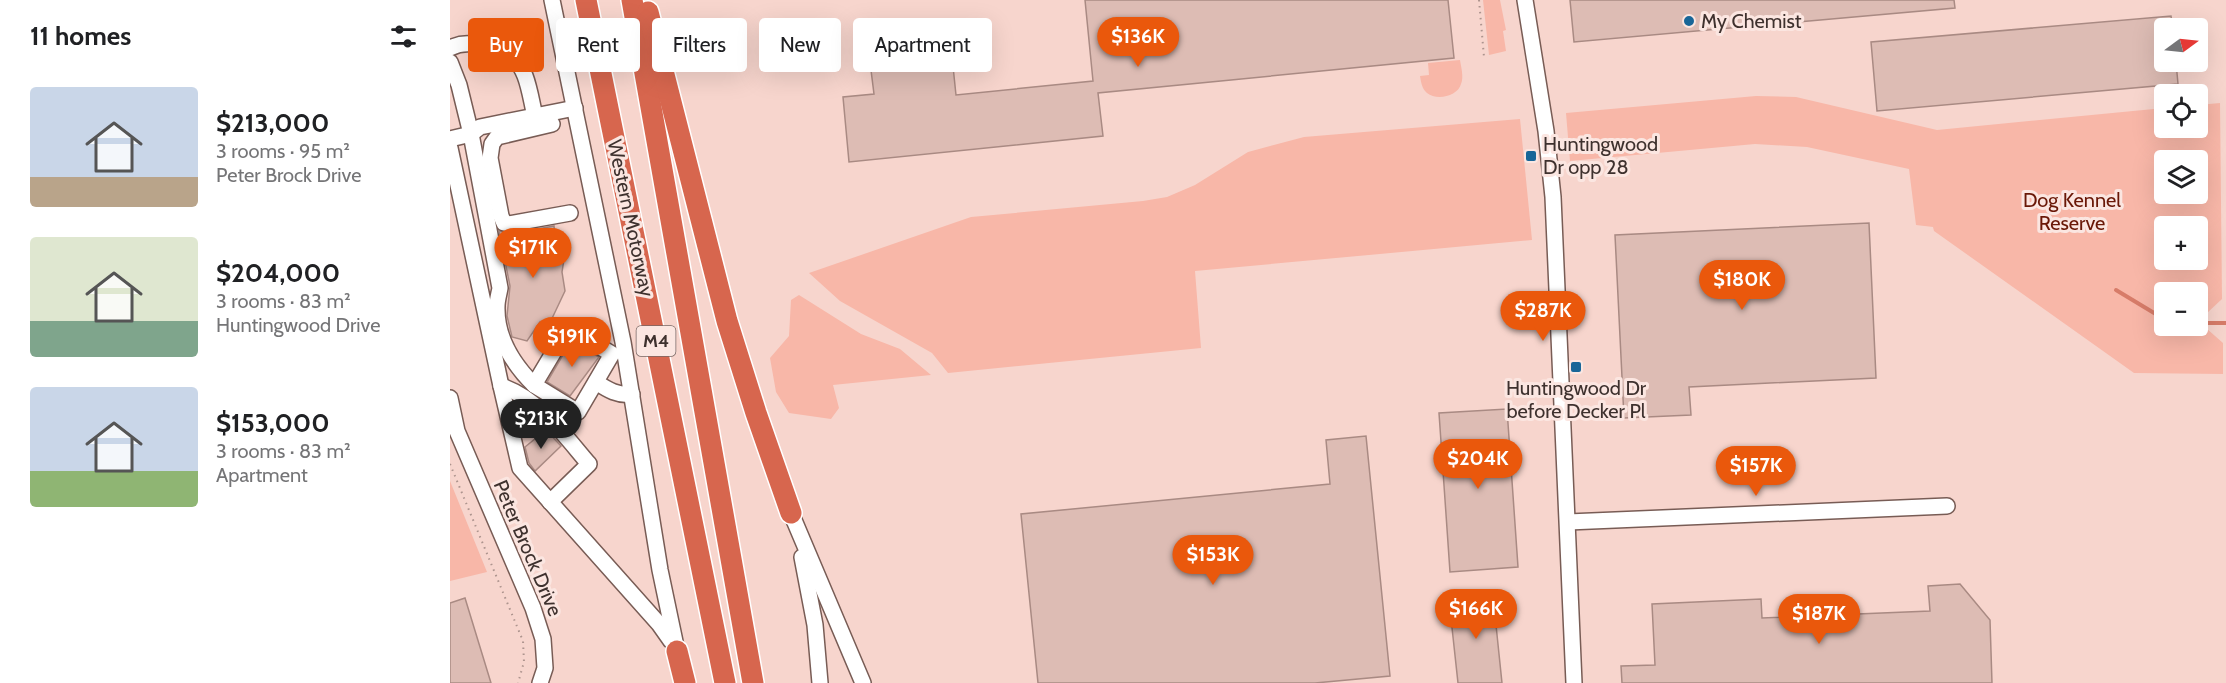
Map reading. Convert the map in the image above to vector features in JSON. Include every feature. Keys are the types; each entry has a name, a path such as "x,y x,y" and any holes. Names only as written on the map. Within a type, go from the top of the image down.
{"highway":[{"name":"Western Motorway","path":"586,0 725,683"},
{"name":"Western Motorway","path":"633,0 753,683"},
{"path":"645,0 727,321 791,513"},
{"path":"676,651 685,683"}],"street":[{"path":"552,0 617,307 660,570 676,651"},
{"path":"1524,0 1546,131 1553,197 1574,683"},
{"path":"450,48 460,43 474,44 509,55 518,62 525,75 535,116"},
{"path":"450,62 459,85 471,134 500,288 497,311 502,338 519,370 534,385 578,412 612,354 568,328 534,385"},
{"path":"450,139 471,134 480,127 575,108"},
{"path":"552,124 497,137 490,149 490,158 504,223 570,213"},
{"path":"450,148 520,468 659,624 676,651"},
{"path":"596,382 612,392 623,395 632,394"},
{"path":"501,386 523,396 546,416 589,464 550,502"},
{"name":"Peter Brock Drive","path":"450,398 457,431 533,608 543,639 545,668 540,683"},
{"path":"1568,522 1947,506"},
{"path":"791,513 812,606 820,683"},
{"path":"791,513 863,683"}],"path":[{"path":"1479,0 1484,57"},
{"path":"450,464 523,641 524,662 518,683"}],"green space":[{"path":"1483,0 1500,0 1506,30 1503,31 1506,51 1489,55"},
{"path":"1460,60 1462,81 1456,92 1436,97 1425,91 1420,76 1429,75 1428,63"},
{"name":"Dog Kennel Reserve","path":"1756,96 1796,97 1937,130 2154,109 2154,138 2208,138 2208,104 2220,103 2222,299 2208,312 2208,282 2154,282 2154,336 2208,336 2208,330 2223,343 2223,374 2134,373 1934,231 1933,227 1916,225 1909,169 1807,147 1755,144 1570,161 1566,113"},
{"path":"1520,119 1532,240 1195,271 1201,348 948,373 932,353 840,301 809,273 971,217 1167,197 1195,185 1248,152 1304,137"},
{"path":"799,295 861,334 900,349 931,375 833,385 839,408 831,419 789,413 776,392 770,358 789,336 791,300"},
{"path":"450,481 487,572 450,581"}],"building":[{"path":"1085,0 1448,0 1454,58 1098,93 1103,136 849,162 843,97 874,94 871,72 954,72 956,95 1093,81"},
{"name":"My Chemist","path":"1570,0 1954,0 1955,8 1574,42"},
{"path":"2171,16 2171,18 2154,18 2154,72 2177,72 2178,84 2154,84 2154,86 1877,111 1871,42"},
{"path":"1869,223 1876,378 1689,387 1691,415 1624,418 1615,235"},
{"path":"554,226 555,238 565,253 562,272 565,291 547,329 540,322 527,341 512,337 507,316 510,286 499,231 511,234"},
{"path":"571,341 599,357 570,396 547,382"},
{"path":"1507,409 1518,567 1450,572 1439,413"},
{"path":"546,430 561,446 535,471 529,463 525,447"},
{"path":"1366,436 1390,676 1315,683 1038,683 1021,514 1330,484 1326,440"},
{"path":"1960,584 1990,620 1992,683 1622,683 1621,666 1655,665 1652,604 1761,599 1762,618 1930,611 1928,586"},
{"path":"1493,596 1502,683 1458,683 1449,600"},
{"path":"465,598 491,683 450,683 450,603"}],"waterway":[{"path":"2116,290 2154,313"},
{"path":"2208,323 2226,323"}],"place":[{"name":"My Chemist","path":"1689,21"},
{"name":"Huntingwood Dr opp 28","path":"1531,156"},
{"name":"Huntingwood Dr before Decker Pl","path":"1576,367"}]}
